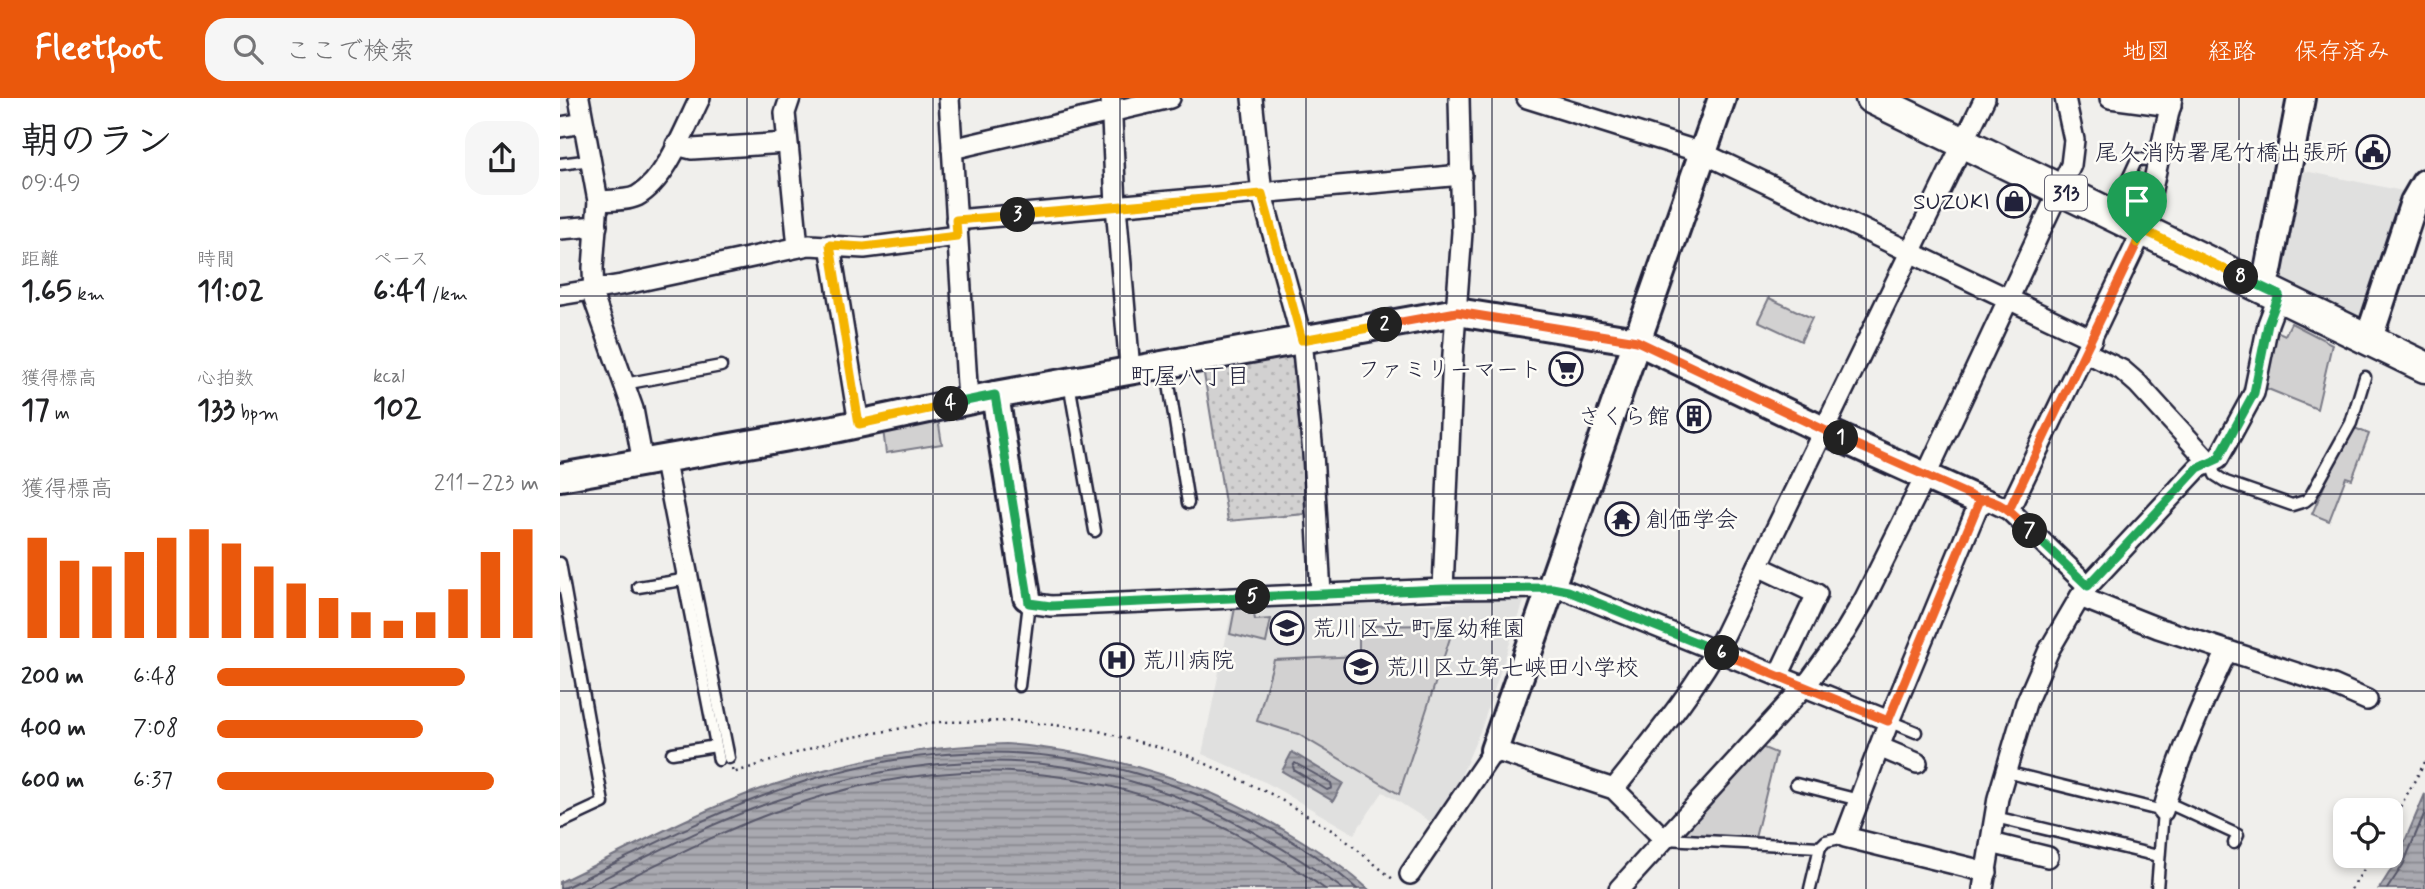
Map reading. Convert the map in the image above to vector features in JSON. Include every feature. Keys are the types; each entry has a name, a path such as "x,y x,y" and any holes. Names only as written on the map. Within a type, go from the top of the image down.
{"main road":[{"name":"313","path":"1871,98 2425,366"}],"street":[{"path":"579,98 598,201 594,299 633,409 657,460"},
{"path":"598,201 635,197 656,179 700,98"},
{"path":"790,98 785,113 797,247"},
{"path":"949,98 968,400"},
{"path":"952,149 1112,105 1170,98"},
{"path":"1252,98 1262,194 1302,340 1313,453 1321,594"},
{"path":"1443,589 1452,354 1462,232 1460,98"},
{"path":"1527,98 1703,153 2010,299 2089,346 2122,370 2211,464"},
{"path":"1404,879 1494,750 1722,98"},
{"path":"1614,789 1661,729 1716,650 1984,98"},
{"path":"1619,889 1803,686 1858,611 1926,476 2060,190 2074,155 2066,98"},
{"path":"2009,510 2143,230 2171,102 2110,98"},
{"path":"1980,500 1888,721 1845,838 1985,881 1995,817 2006,772 2026,703 2044,660 2084,591 2198,468 2218,459 2254,393 2268,324 2268,271 2301,98"},
{"path":"1112,105 1116,206 1130,370"},
{"path":"560,127 583,123"},
{"path":"676,145 692,149 787,142"},
{"path":"560,295 797,247 864,247 957,228 1116,206 1462,175"},
{"path":"2369,338 2414,202 2425,183"},
{"path":"560,229 597,226"},
{"path":"830,245 859,424"},
{"path":"560,477 859,424 968,400 1166,363 1457,312 1637,341 1823,430 1980,500 1986,499 2009,510 2084,591 2158,628 2333,685 2367,699"},
{"path":"995,395 1028,600 1051,606 1443,589 1552,588 1568,591 1888,721"},
{"path":"1758,566 1817,594 1778,676"},
{"path":"2165,806 2176,765 2227,651"},
{"path":"1879,747 1917,763"},
{"path":"1494,750 1614,789 1664,839"},
{"path":"1991,843 2048,858"}],"lane":[{"path":"2120,196 2137,159 2158,161"},
{"path":"560,164 591,160"},
{"path":"1166,363 1188,503"},
{"path":"624,384 721,366"},
{"path":"2211,464 2215,475 2226,482 2292,505 2305,501 2351,423 2365,377"},
{"path":"1069,381 1095,531"},
{"path":"657,460 688,579 724,759 716,746 688,579"},
{"path":"560,563 603,803 560,823"},
{"path":"638,587 688,579"},
{"path":"1019,686 1028,600"},
{"path":"1888,721 1916,732"},
{"path":"672,753 716,746"},
{"path":"2006,772 2165,806 2238,835 2235,843"},
{"path":"1796,784 1859,800"},
{"path":"2157,889 2158,856 2165,806"},
{"path":"1995,817 2158,856"},
{"path":"1810,889 1820,847 1826,841 1845,838"},
{"path":"1664,839 1820,847"}],"path":[{"path":"733,773 837,740 936,722 1021,721 1095,730 1186,755 1273,795 1338,834 1404,879"},
{"path":"2403,802 2425,762"},
{"path":"2351,889 2365,868"}],"shaded area":[{"path":"2295,169 2403,191 2363,318 2294,285 2289,286 2277,280"},
{"path":"1769,298 1812,318 1801,341 1758,321"},
{"path":"2291,323 2332,344 2317,409 2263,387 2272,329 2285,335"},
{"path":"1292,354 1303,461 1305,514 1228,521 1203,368"},
{"path":"938,419 942,444 886,453 883,429"},
{"path":"2350,426 2369,434 2352,479 2346,477 2329,521 2312,514"},
{"name":"荒川区立第七峡田小学校","path":"1508,592 1524,601 1481,729 1452,797 1432,823 1383,792 1354,834 1267,783 1202,754 1233,604 1447,604"},
{"path":"1248,607 1249,614 1254,614 1255,620 1271,619 1266,643 1230,634 1235,608"},
{"path":"1442,625 1450,638 1399,794 1298,734 1257,721 1274,660 1359,656 1359,626"},
{"path":"1759,746 1776,753 1755,838 1674,834"}],"water":[{"path":"1006,744 1081,754 1153,772 1188,784 1256,814 1289,833 1340,866 1368,889 560,889 560,882 686,820 794,778 853,763 914,752"},
{"path":"1292,752 1343,783 1333,801 1282,771"},
{"path":"2425,794 2425,889 2379,889 2392,868 2403,868 2403,846"}],"place":[{"name":"尾久消防署尾竹橋出張所","path":"2373,152"},
{"name":"SUZUKI","path":"2014,201"},
{"name":"ファミリーマート","path":"1566,369"},
{"name":"さくら館","path":"1694,416"},
{"name":"創価学会","path":"1622,519"},
{"name":"荒川区立 町屋幼稚園","path":"1287,628"},
{"name":"荒川病院","path":"1117,660"},
{"name":"荒川区立第七峡田小学校","path":"1361,667"}],"district":[{"name":"町屋八丁目","path":"1190,376"}],"route":[{"path":"2137,243 2009,510 1986,499 1980,500 1823,430 1637,341 1457,312 1302,340 1262,194 956,220 957,236 864,247 830,245 859,424 995,395 1029,603 1051,606 1443,589 1552,588 1568,591 1888,721 1980,500 1986,499 2009,510 2088,586 2198,468 2218,459 2254,393 2268,324 2279,295 2143,230 2137,243"}]}
